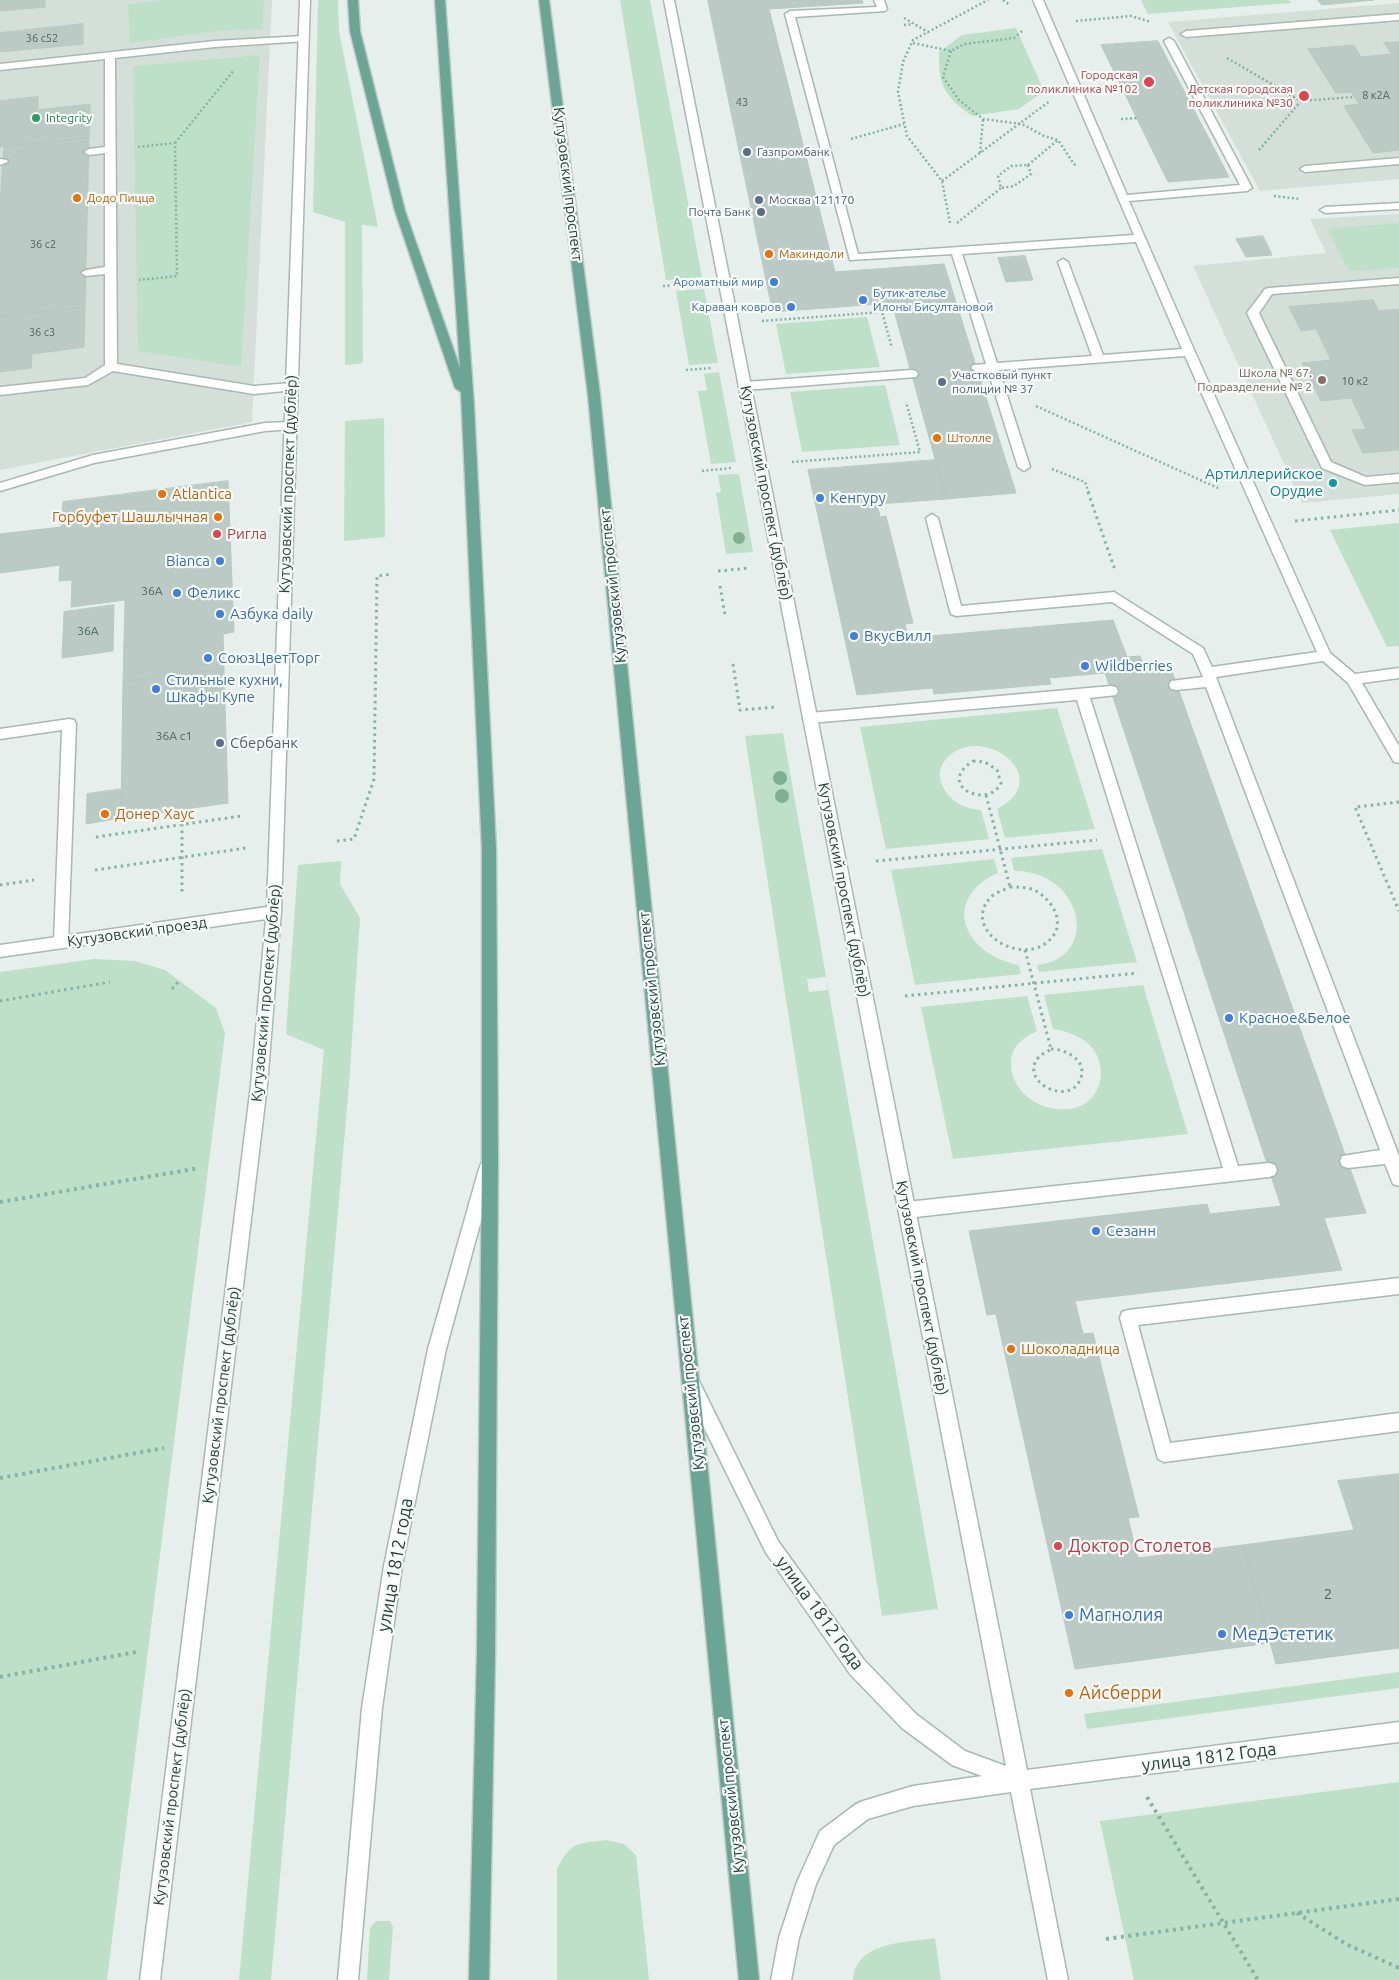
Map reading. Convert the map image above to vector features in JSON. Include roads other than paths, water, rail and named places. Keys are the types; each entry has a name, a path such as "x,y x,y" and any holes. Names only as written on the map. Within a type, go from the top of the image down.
{"main road":[{"path":"353,0 355,32 400,211 468,406"},
{"path":"440,0 468,406 489,849 490,1158 486,1654 478,1980"},
{"name":"Кутузовский проспект","path":"544,0 594,396 749,1980"}],"street":[{"name":"Кутузовский проспект (дублёр)","path":"150,1980 259,1085 274,912 305,0"},
{"name":"Кутузовский проспект (дублёр)","path":"670,0 1058,1980"},
{"path":"879,0 882,8 790,14 854,258 1140,238"},
{"path":"1038,0 1189,352 1325,656 1353,679 1399,758"},
{"path":"1186,34 1399,17"},
{"path":"0,67 216,44 303,39"},
{"path":"1123,198 1247,188 1169,41"},
{"path":"110,56 112,367"},
{"path":"89,152 110,150"},
{"path":"1305,169 1399,161"},
{"path":"1325,210 1399,206"},
{"path":"956,251 1024,467"},
{"path":"1063,262 1099,358"},
{"path":"86,273 111,270"},
{"path":"1399,281 1268,291 1253,313 1326,465 1365,481 1399,478"},
{"path":"976,368 1189,352"},
{"path":"0,392 88,381 112,367 254,390 291,387"},
{"path":"745,386 912,374"},
{"path":"0,488 93,459 265,427 290,426"},
{"path":"932,518 956,611 1114,597 1198,651 1210,677 1399,1179"},
{"path":"1176,684 1325,656"},
{"path":"1353,679 1399,673"},
{"path":"810,718 1111,691"},
{"path":"1082,694 1233,1174"},
{"path":"0,734 69,724 61,942"},
{"name":"Кутузовский проезд","path":"0,951 274,912"},
{"path":"1348,1161 1390,1156"},
{"name":"улица 1812 года","path":"348,1980 372,1708 393,1566 437,1349 490,1158"},
{"path":"907,1210 1269,1170"},
{"path":"1399,1286 1128,1318 1164,1453 1399,1422"},
{"name":"улица 1812 Года","path":"690,1381 772,1547 857,1667 909,1722 959,1758 1018,1781"},
{"name":"улица 1812 Года","path":"781,1980 789,1938 806,1882 827,1838 863,1811 913,1796 1399,1732"}],"place":[{"name":"Городская поликлиника №102","path":"1149,82"},
{"name":"Детская городская поликлиника №30","path":"1304,96"},
{"name":"Integrity","path":"36,118"},
{"name":"Газпромбанк","path":"747,152"},
{"name":"Додо Пицца","path":"77,198"},
{"name":"Москва 121170","path":"759,200"},
{"name":"Почта Банк","path":"761,212"},
{"name":"Макиндоли","path":"769,254"},
{"name":"Ароматный мир","path":"774,282"},
{"name":"Бутик-ателье Илоны Бисултановой","path":"863,300"},
{"name":"Караван ковров","path":"791,307"},
{"name":"Школа № 67. Подразделение № 2","path":"1322,380"},
{"name":"Участковый пункт полиции № 37","path":"942,382"},
{"name":"Штолле","path":"937,438"},
{"name":"Артиллерийское Орудие","path":"1333,483"},
{"name":"Atlantica","path":"162,494"},
{"name":"Кенгуру","path":"820,498"},
{"name":"Горбуфет Шашлычная","path":"218,517"},
{"name":"Ригла","path":"217,534"},
{"name":"Bianca","path":"220,561"},
{"name":"Феликс","path":"177,593"},
{"name":"Азбука daily","path":"220,614"},
{"name":"ВкусВилл","path":"854,636"},
{"name":"СоюзЦветТорг","path":"208,658"},
{"name":"Wildberries","path":"1085,666"},
{"name":"Стильные кухни, Шкафы Купе","path":"156,689"},
{"name":"Сбербанк","path":"220,743"},
{"name":"Донер Хаус","path":"105,814"},
{"name":"Красное&Белое","path":"1229,1018"},
{"name":"Сезанн","path":"1096,1231"},
{"name":"Шоколадница","path":"1011,1349"},
{"name":"Доктор Столетов","path":"1058,1546"},
{"name":"Магнолия","path":"1069,1615"},
{"name":"МедЭстетик","path":"1222,1634"},
{"name":"Айсберри","path":"1069,1693"}]}
